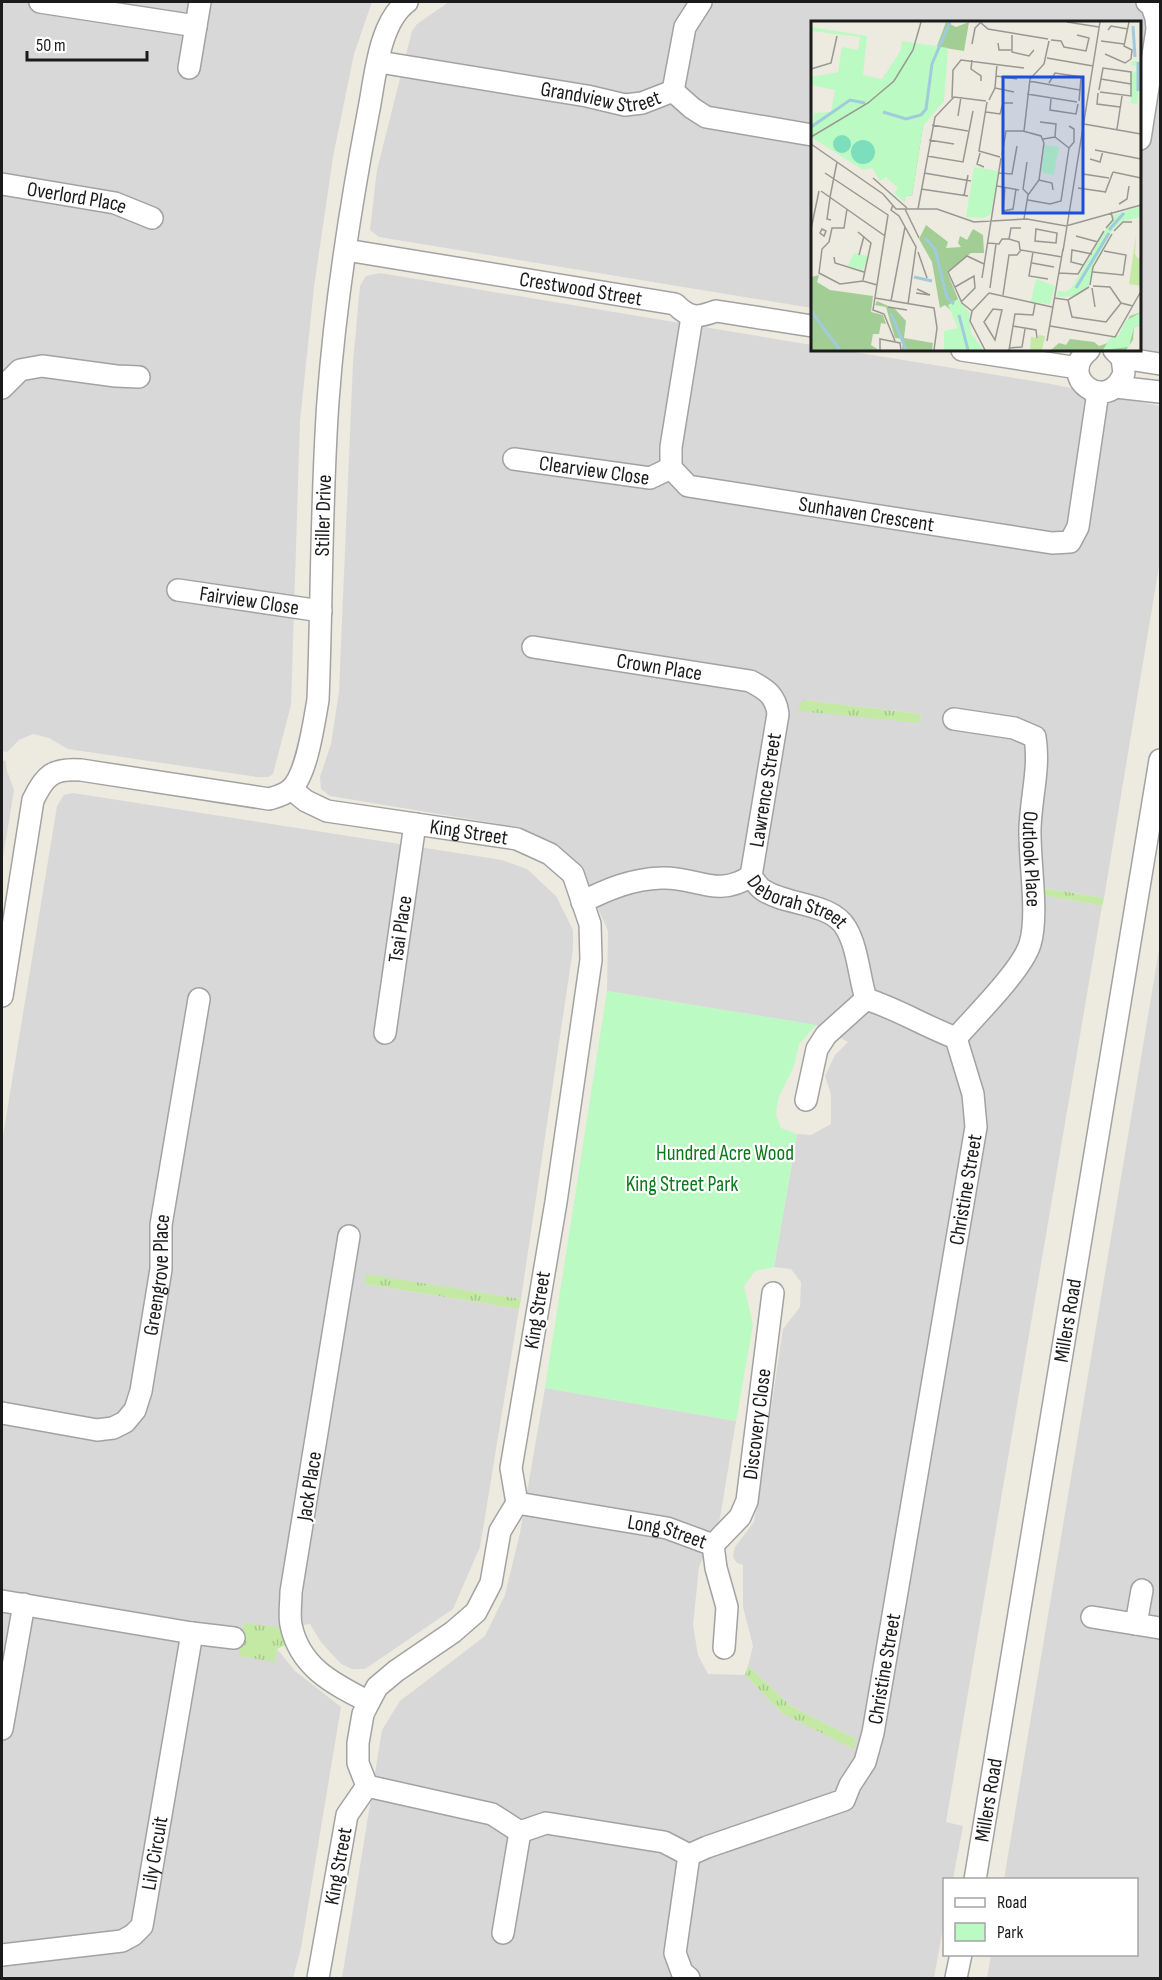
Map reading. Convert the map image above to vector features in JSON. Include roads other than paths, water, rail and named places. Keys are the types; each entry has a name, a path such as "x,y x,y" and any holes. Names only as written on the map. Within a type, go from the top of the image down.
{"street":[{"path":"40,2 196,26"},
{"path":"189,68 200,2"},
{"name":"Stiller Drive","path":"291,789 302,769 311,740 318,700 328,398 346,250 359,164 386,29 397,11 407,2"},
{"path":"673,91 685,27 701,2"},
{"path":"1141,133 1157,29 1151,3 1147,2"},
{"name":"Grandview Street","path":"378,62 587,96 625,105 642,103 673,91 706,117 811,135"},
{"name":"Overlord Place","path":"2,184 115,203 152,218"},
{"name":"Crestwood Street","path":"346,250 675,304 692,317"},
{"path":"671,468 671,447 692,317 704,316 716,311 811,326"},
{"path":"968,351 1078,368"},
{"path":"1088,351 1080,360 1078,368 1081,381 1085,386 1107,390 1161,392"},
{"path":"1107,390 1124,373 1118,354"},
{"path":"1118,354 1161,364"},
{"path":"2,388 20,370 42,366 139,377"},
{"name":"Sunhaven Crescent","path":"671,468 688,486 1052,543 1070,543 1078,527 1107,390"},
{"name":"Clearview Close","path":"514,459 650,478 671,468"},
{"name":"Fairview Close","path":"178,590 321,611"},
{"name":"Crown Place","path":"533,647 750,681 766,689 776,703"},
{"name":"Lawrence Street","path":"751,876 778,714 776,703"},
{"name":"Outlook Place","path":"954,719 1014,728 1035,737 1038,754 1030,829 1033,920 1030,944 1020,963 956,1038"},
{"name":"Millers Road","path":"975,1878 1161,760"},
{"path":"2,996 33,800 45,767 81,770 269,799 291,789"},
{"name":"King Street","path":"291,789 306,801 327,811 517,839 550,854 573,874 590,924 591,960 558,1191 511,1468 517,1503"},
{"name":"Tsai Place","path":"385,1033 415,824"},
{"name":"Deborah Street","path":"582,902 616,886 638,880 665,878 713,886 737,886 751,876 762,889 782,899 827,911 846,926 866,999"},
{"name":"Greengrove Place","path":"2,1413 97,1430 113,1428 125,1422 135,1410 141,1390 161,1269 161,1225 199,999"},
{"path":"806,1100 817,1049 826,1035 866,999 891,1006 930,1028 956,1038"},
{"name":"Christine Street","path":"689,1855 844,1800 850,1785 865,1762 873,1733 976,1127 973,1094 956,1038"},
{"name":"Jack Place","path":"349,1236 291,1592 291,1625 299,1647 315,1670 333,1683 369,1702"},
{"name":"Discovery Close","path":"713,1545 740,1517 747,1501 773,1293"},
{"path":"517,1503 500,1531 491,1583 476,1612 453,1632 396,1671 377,1687 363,1714 358,1743 358,1763 367,1786 492,1814 520,1832"},
{"name":"Long Street","path":"517,1503 667,1528 713,1545 716,1568 727,1607 724,1648"},
{"path":"1136,1624 1142,1590"},
{"path":"2,1601 192,1634 234,1638"},
{"path":"2,1728 24,1604"},
{"path":"1092,1617 1161,1628"},
{"name":"Lily Circuit","path":"2,1955 123,1941 142,1926 192,1634"},
{"name":"King Street","path":"318,1978 347,1815 367,1786"},
{"path":"520,1832 546,1823 664,1842 689,1855 675,1953 682,1972 689,1978"},
{"path":"503,1933 520,1832"},
{"path":"956,1978 962,1956"},
{"path":"962,1956 962,1978"}],"park label":[{"name":"Hundred Acre Wood","path":"725,1153"},
{"name":"King Street Park","path":"682,1184"}]}
